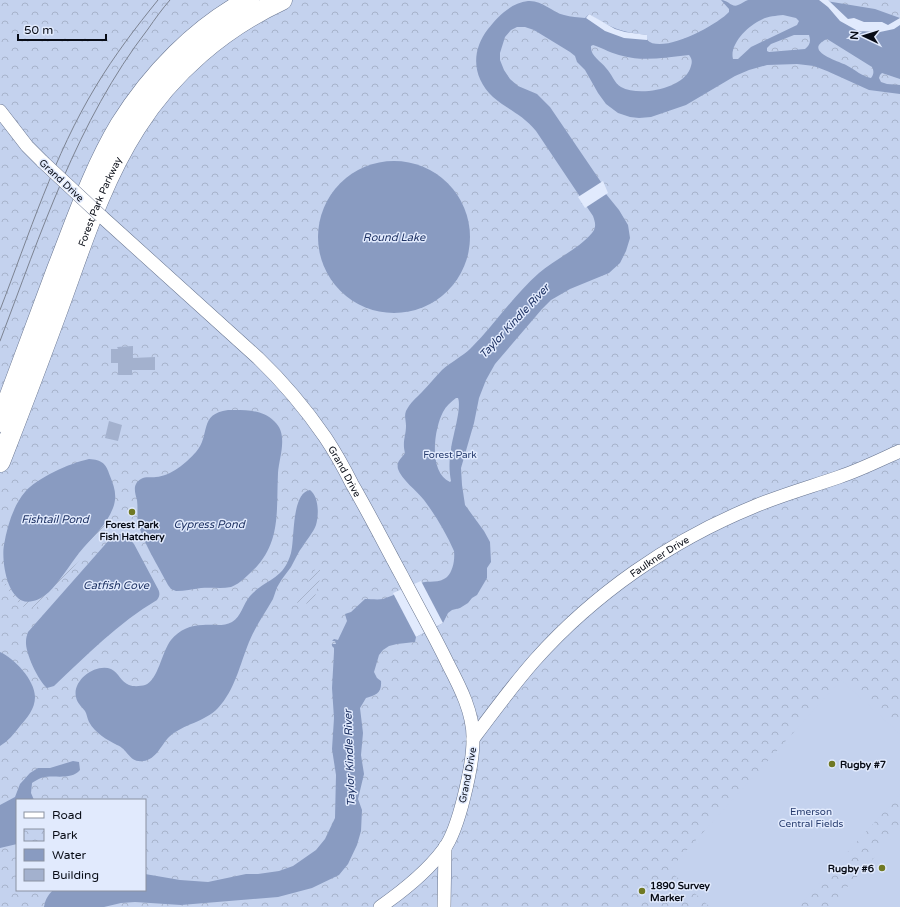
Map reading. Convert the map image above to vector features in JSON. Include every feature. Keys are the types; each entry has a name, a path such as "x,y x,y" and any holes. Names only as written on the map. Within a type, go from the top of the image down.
{"main road":[{"name":"Forest Park Parkway","path":"0,422 76,220 99,164 120,125 148,86 180,51 208,27 249,0"},
{"name":"Forest Park Parkway","path":"0,462 98,202 121,153 136,127 154,101 174,77 197,55 243,21 282,0"}],"street":[{"name":"Grand Drive","path":"0,111 27,146 42,162 258,358 307,412 326,438 345,471 430,629 464,697 470,716 474,739 471,764 458,816 445,848 422,873 397,895 380,907"},
{"name":"Faulkner Drive","path":"474,739 513,686 556,639 578,617 654,558 687,538 754,506 841,476 900,451"},
{"path":"444,907 445,848"}],"green space":[{"name":"Forest Park","path":"0,0 900,0 900,907 0,907"},
{"path":"110,515 110,523 61,582 37,607 27,608 21,605 2,582 9,585 12,591 42,597 50,591"},
{"path":"316,568 322,571 313,604 297,603"},
{"name":"Rugby #7","path":"841,680 900,734 900,794 798,907 710,907 669,870"},
{"name":"Rugby #6","path":"900,829 900,907 829,907"}],"water":[{"name":"Taylor Kindle River","path":"721,0 736,6 748,0 820,0 875,9 900,18 900,79 882,73 879,78 881,82 887,84 900,85 900,94 869,90 814,66 797,64 767,65 735,76 686,105 651,117 630,117 618,113 606,104 585,70 577,62 575,56 570,52 534,30 525,27 517,27 511,30 505,37 500,53 500,60 504,70 510,79 518,86 537,94 550,107 601,182 606,194 619,210 628,225 630,238 620,263 609,273 570,289 551,300 495,364 486,380 479,398 474,423 461,468 465,505 490,542 491,562 487,568 487,578 477,595 460,608 452,610 448,613 443,623 416,637 415,642 389,646 379,655 374,672 377,678 381,681 379,691 378,693 366,698 360,708 363,733 361,755 364,774 358,799 362,810 361,831 357,845 348,864 339,875 312,888 278,897 181,905 135,902 121,903 104,907 44,907 47,898 52,891 146,891 146,874 180,880 208,882 246,874 279,871 293,866 316,850 325,839 335,818 336,775 332,749 334,718 332,688 334,648 332,644 336,644 335,641 332,641 334,639 338,640 347,621 345,614 351,612 365,599 383,599 420,583 444,579 451,572 454,562 454,551 433,512 406,481 398,469 399,462 405,453 404,439 406,430 406,411 413,401 442,370 471,348 539,273 581,244 594,231 595,227 593,216 536,131 520,116 493,97 481,81 476,64 482,37 505,11 516,4 528,1 538,2 567,16 585,18 589,14 616,29 647,35 647,40 654,44 664,44 676,41 702,31 723,18 729,12 729,9","holes":["783,15 796,18 799,21 797,25 751,47 738,59 733,59 734,47 737,41 751,26 763,19","794,35 809,35 810,43 805,49 767,51 767,48 771,44","827,39 872,67 872,77 865,76 824,55 818,48 820,43","593,45 619,55 639,59 689,55 692,63 685,76 678,82 669,86 649,91 629,90 621,87 615,81 604,65 594,56 591,46","456,398 458,398 459,409 450,458 450,482 443,477 438,469 435,439 444,410"]},
{"name":"Round Lake","path":"387,161 401,161 416,164 430,170 448,183 461,201 467,215 470,237 467,259 461,273 448,291 430,304 416,310 401,313 387,313 372,310 358,304 346,296 335,285 327,273 321,259 318,244 318,230 321,215 327,201 335,189 346,178 358,170 372,164"},
{"name":"Cypress Pond","path":"228,410 258,412 269,417 279,426 282,446 278,473 277,515 272,541 259,564 233,586 227,588 201,588 176,591 171,589 168,585 143,537 138,522 135,486 138,481 143,478 162,476 173,472 188,460 196,452 200,445 206,426 212,416 219,412"},
{"name":"Fishtail Pond","path":"89,459 100,461 105,465 114,487 115,501 108,519 49,592 37,600 24,601 18,598 12,591 5,572 3,553 5,538 14,510 25,492 37,482 64,468"},
{"path":"310,490 315,497 318,506 316,525 276,589 273,599 251,636 233,685 224,701 218,708 207,717 181,729 169,737 155,755 148,760 135,760 124,749 98,733 89,722 86,712 78,703 76,697 76,691 81,679 92,671 99,668 105,668 114,671 124,682 129,685 145,685 157,672 168,645 178,633 194,626 229,624 235,620 250,596 279,574 288,562 291,553 297,508 304,493"},
{"name":"Catfish Cove","path":"115,535 126,535 134,544 158,589 159,597 157,600 116,629 54,686 47,688 40,679 30,659 26,646 28,632 110,539"},
{"path":"0,652 17,664 28,677 34,690 35,701 28,716 11,737 0,746"},
{"path":"73,761 79,762 80,770 72,775 46,777 32,783 31,793 34,799 16,799 16,844 0,848 0,805 15,797 20,784 30,773 38,768 50,768"}],"pier":[{"path":"819,0 828,0 848,19 854,18 864,22 882,22 888,25 900,18 900,25 894,29 880,32 858,31 840,21 828,7"},
{"path":"589,14 615,29 647,35 647,40 624,38 605,31 586,18"},
{"path":"603,181 608,193 585,208 578,197"},
{"path":"421,581 443,623 416,637 393,593"}],"building":[{"path":"133,346 133,358 155,357 155,370 132,370 132,375 118,375 118,363 111,363 111,349"},
{"path":"109,421 122,425 118,441 105,438"}],"tram line":[{"path":"0,310 43,196 67,140 81,112 110,64 133,31 158,0"},
{"path":"0,341 46,219 81,140 101,101 123,64 170,0"}],"place":[{"name":"Forest Park Fish Hatchery","path":"132,512"},
{"name":"Rugby #7","path":"832,764"},
{"name":"Rugby #6","path":"882,868"},
{"name":"1890 Survey Marker","path":"642,891"}],"park label":[{"name":"Emerson Central Fields","path":"811,816"}]}
